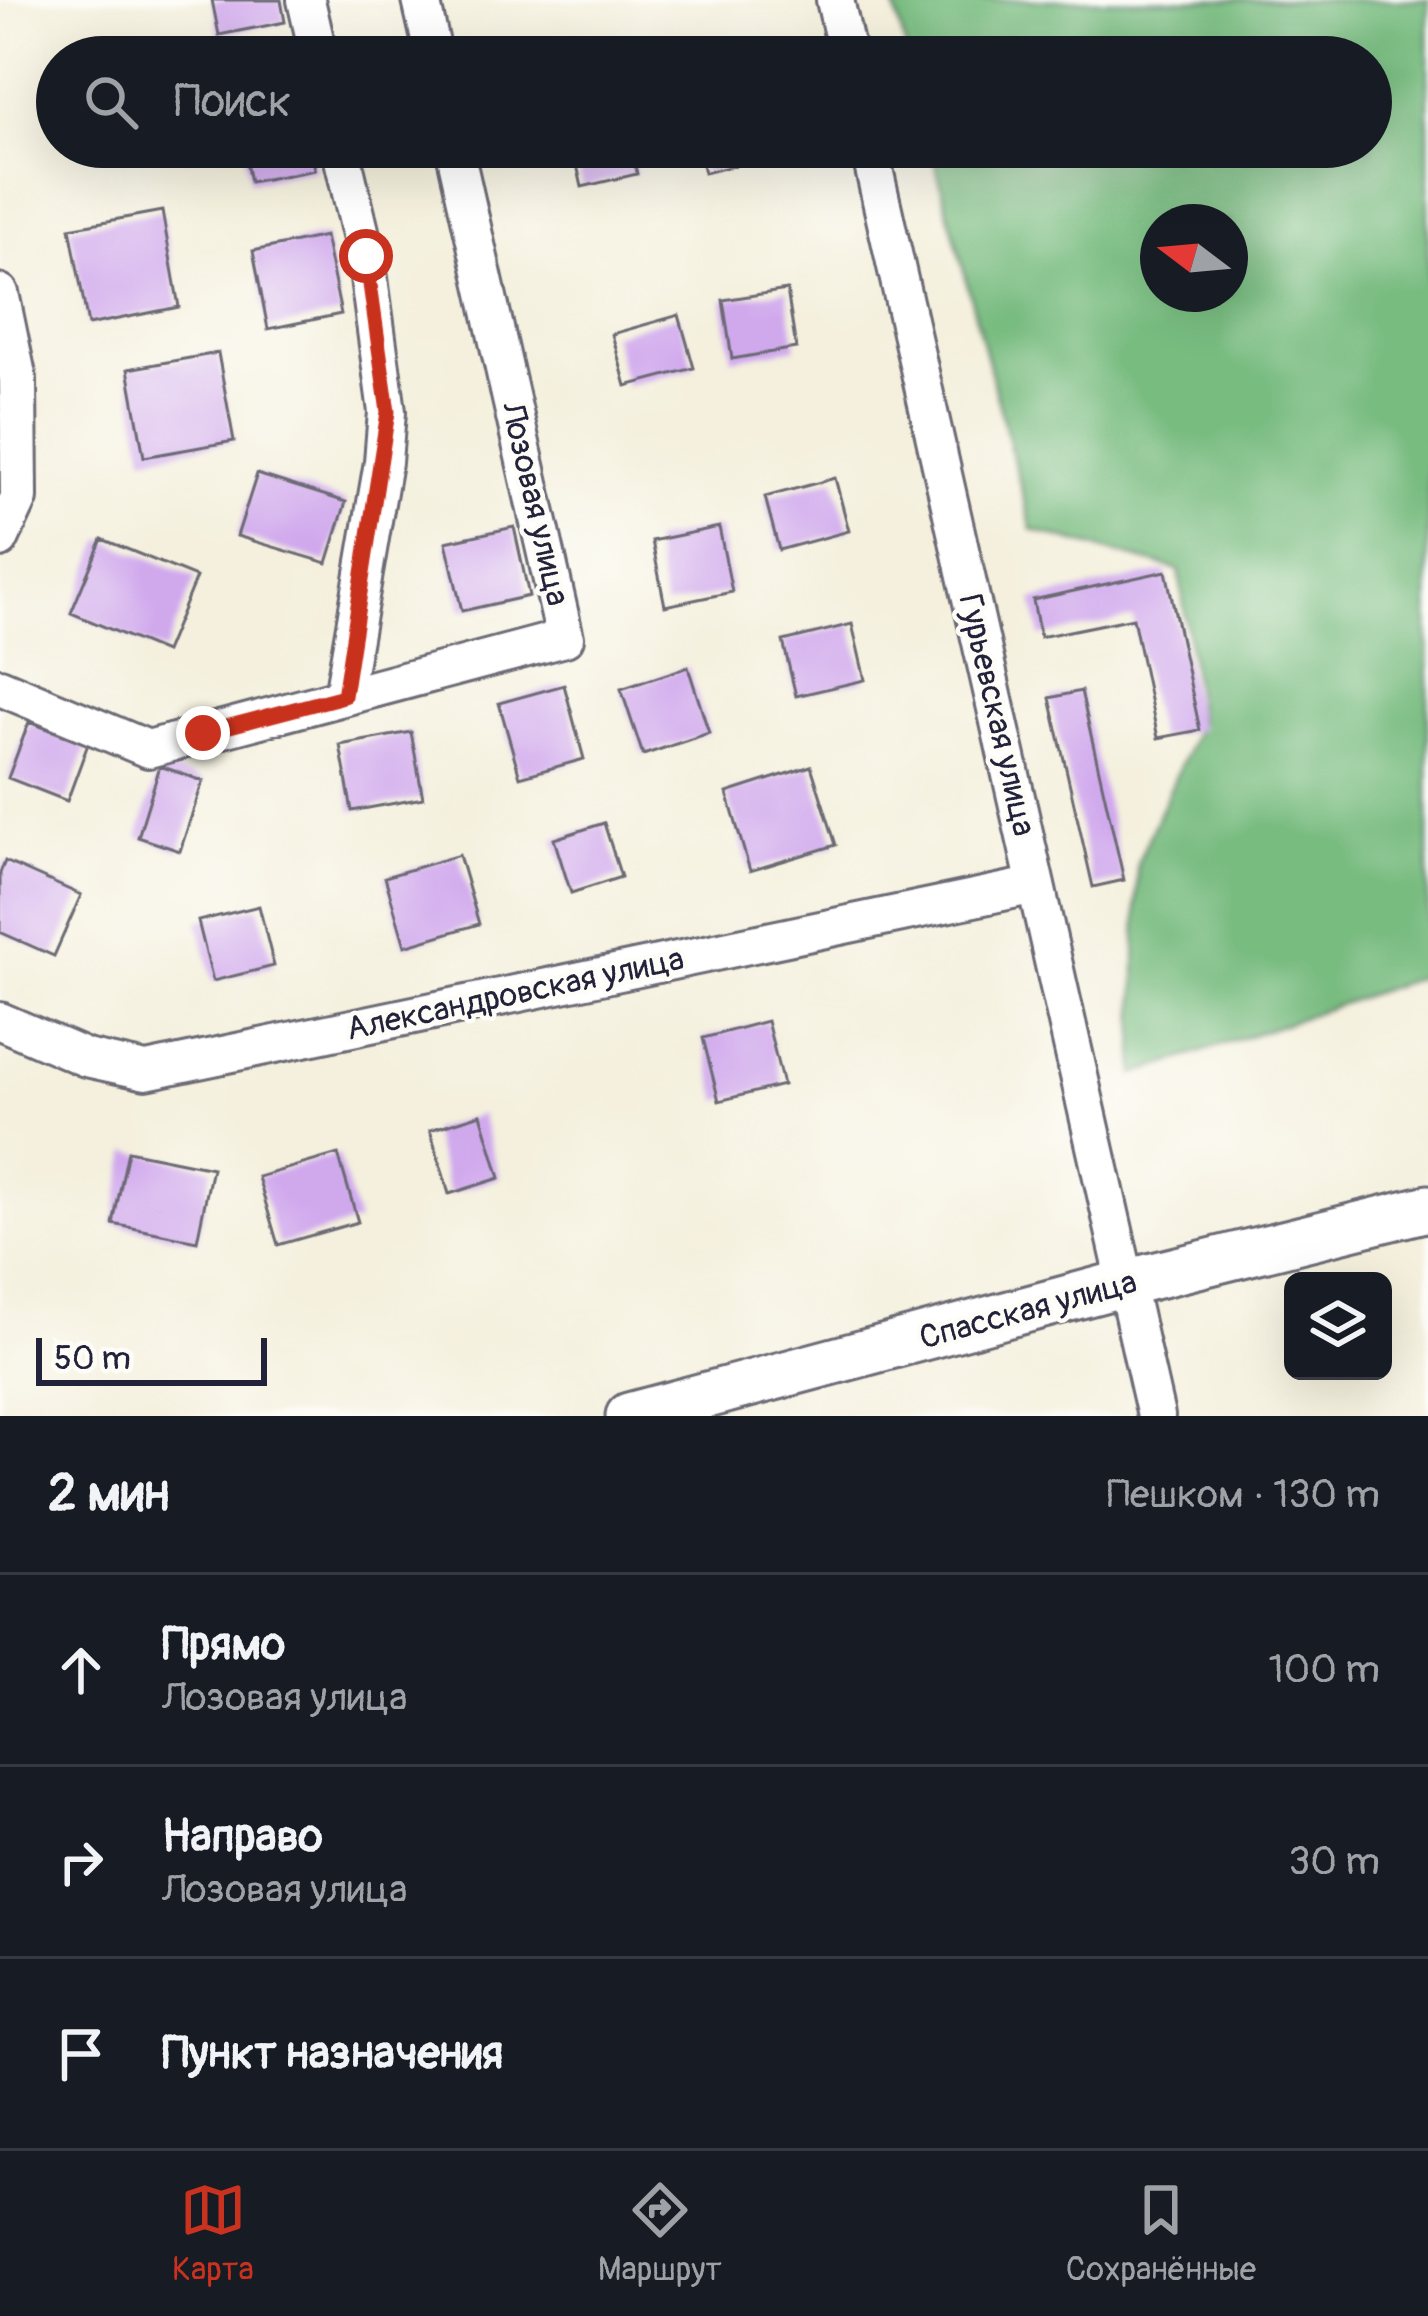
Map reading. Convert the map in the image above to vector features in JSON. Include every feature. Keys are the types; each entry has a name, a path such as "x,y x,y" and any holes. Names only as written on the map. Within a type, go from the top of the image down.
{"street":[{"path":"306,0 315,36"},
{"path":"422,0 430,36"},
{"path":"836,0 844,36"},
{"path":"344,696 388,412 366,256 345,168"},
{"name":"Лозовая улица","path":"0,687 148,749 565,638 459,168"},
{"name":"Гурьевская улица","path":"874,168 1156,1416"},
{"path":"0,293 18,380 19,498 0,539"},
{"name":"Александровская улица","path":"0,1022 86,1058 146,1071 1036,885"},
{"name":"Спасская улица","path":"629,1416 1125,1283 1428,1208"}],"green space":[{"path":"893,0 1428,0 1428,974 1135,1075 1137,864 1199,723 1179,570 1032,530 937,168 1392,168 1392,36 902,36"}],"building":[{"path":"212,0 281,0 285,22 219,35"},
{"path":"247,168 315,168 315,170 250,182"},
{"path":"578,168 636,168 637,174 582,187"},
{"path":"162,211 179,307 88,325 70,228"},
{"path":"325,236 341,314 268,329 253,251"},
{"path":"787,290 796,348 732,359 723,300"},
{"path":"679,315 694,368 626,386 612,334"},
{"path":"218,353 234,441 144,457 128,369"},
{"path":"257,474 346,502 327,563 237,536"},
{"path":"835,478 849,531 779,550 765,497"},
{"path":"514,527 529,596 462,611 446,542"},
{"path":"719,527 732,592 665,606 652,541"},
{"path":"102,539 196,577 165,652 71,613"},
{"path":"1166,571 1200,730 1158,738 1133,618 1040,637 1033,600"},
{"path":"852,624 865,680 796,696 783,641"},
{"path":"688,667 709,733 643,755 621,689"},
{"path":"564,685 584,759 520,777 499,703"},
{"path":"1081,691 1124,880 1093,887 1050,698"},
{"path":"29,722 88,744 67,801 8,778"},
{"path":"411,732 423,798 352,811 340,745"},
{"path":"160,766 203,781 180,851 138,837"},
{"path":"811,766 836,845 750,871 727,793"},
{"path":"604,823 621,877 571,893 554,839"},
{"path":"459,855 479,924 405,946 385,877"},
{"path":"5,861 81,895 54,956 0,932 0,873"},
{"path":"259,906 274,966 213,981 198,921"},
{"path":"767,1021 783,1085 719,1101 703,1038"},
{"path":"481,1114 500,1178 449,1194 430,1130"},
{"path":"128,1151 212,1168 197,1241 113,1224"},
{"path":"338,1154 358,1222 278,1245 258,1177"}],"route":[{"path":"203,733 344,696 388,412 366,256"}]}
